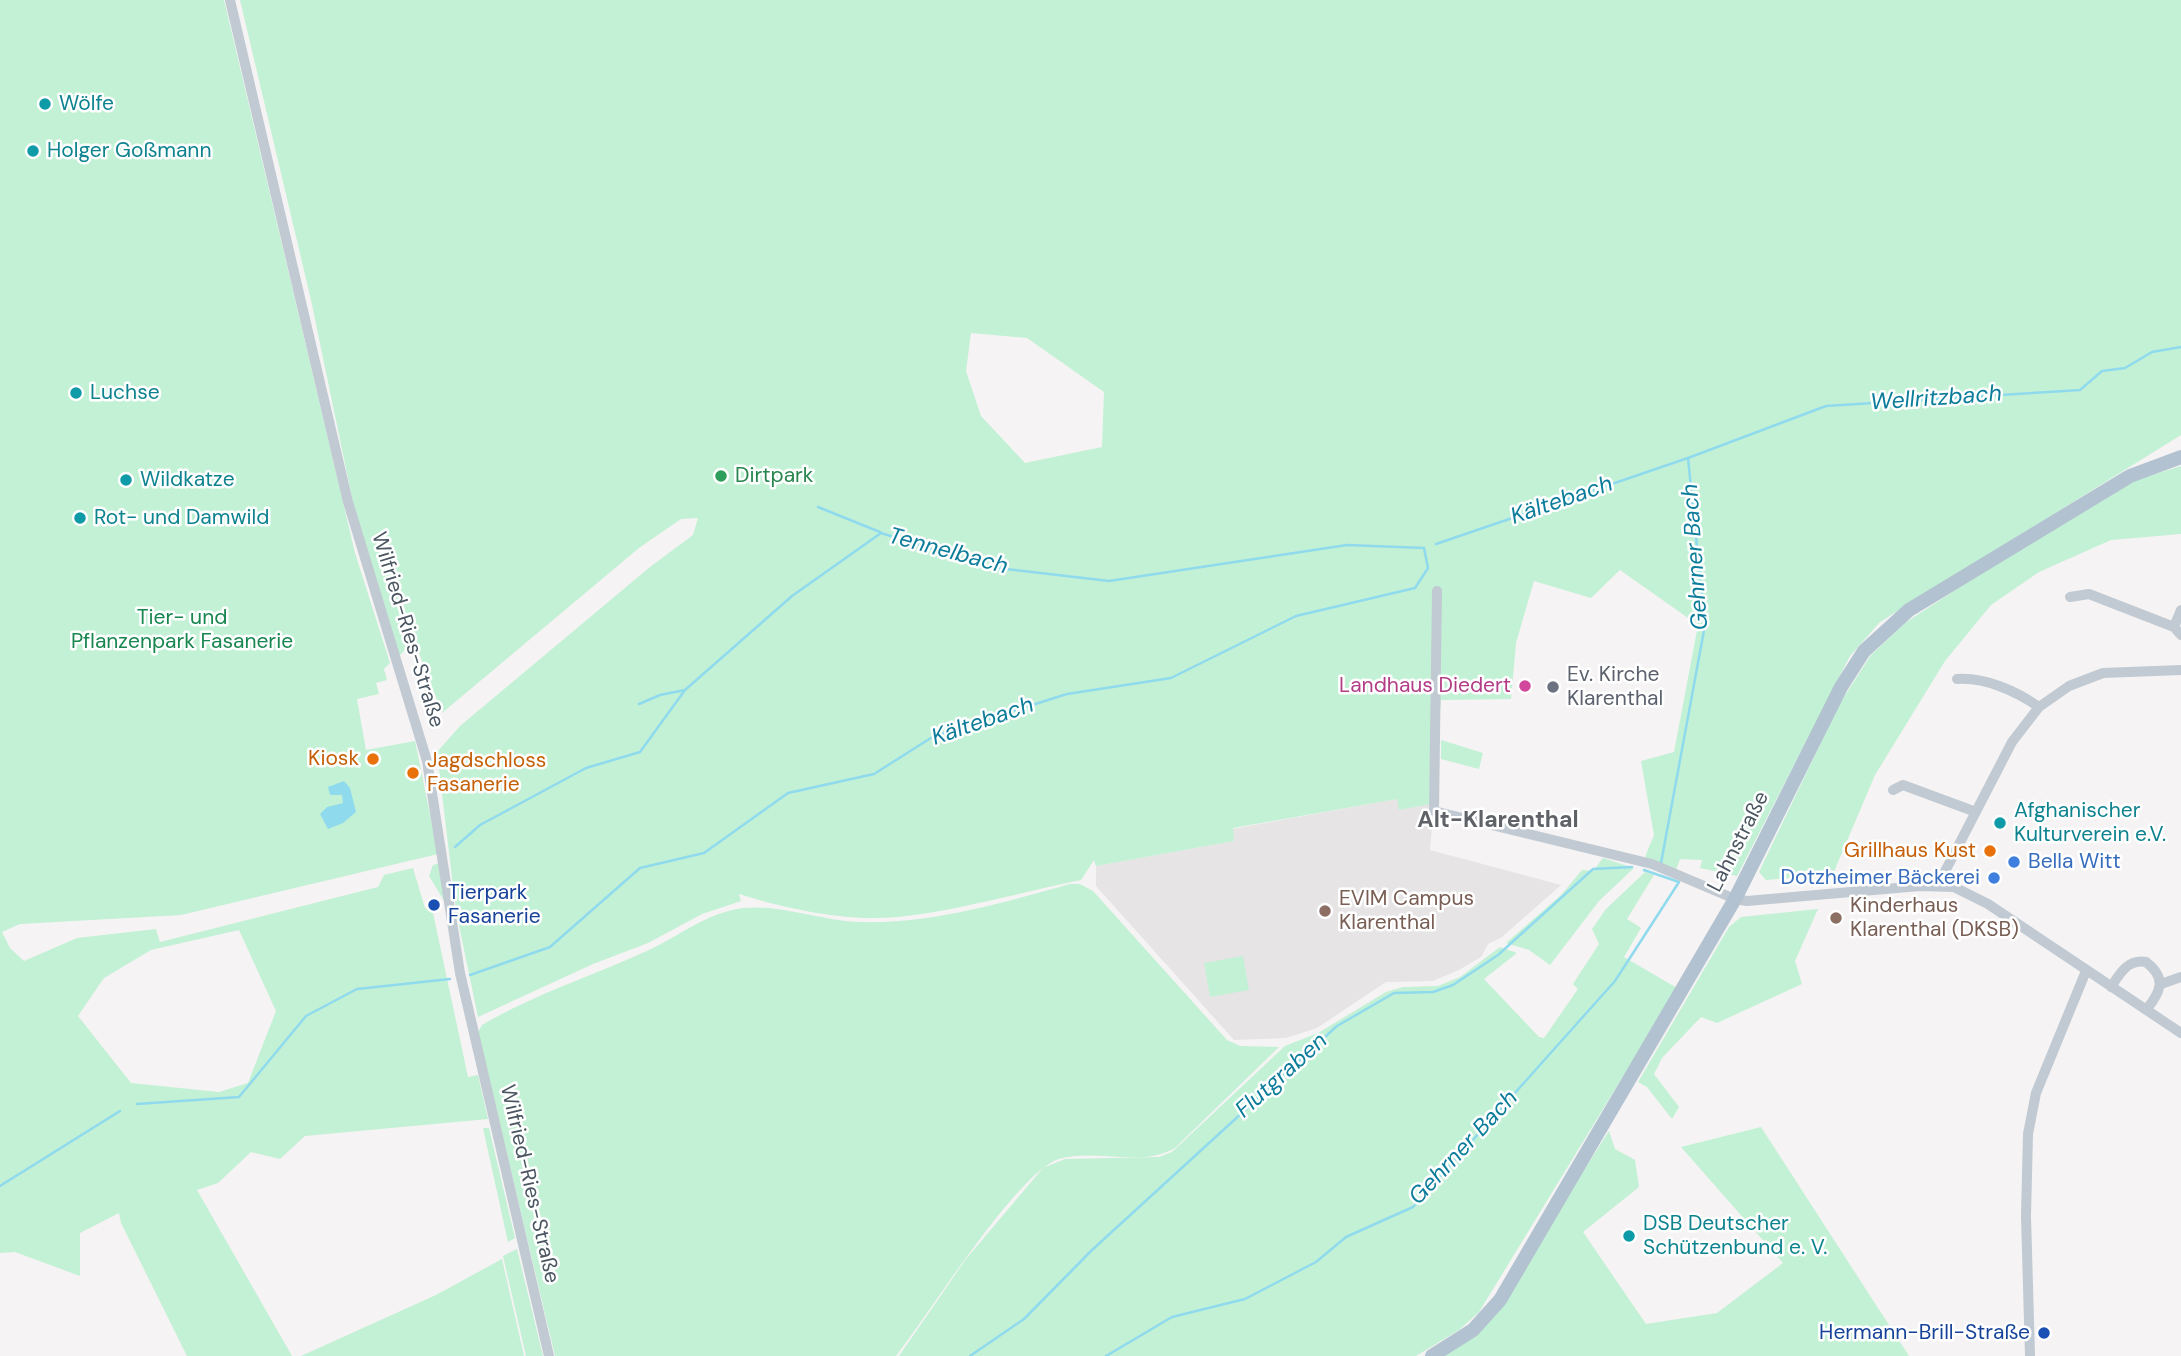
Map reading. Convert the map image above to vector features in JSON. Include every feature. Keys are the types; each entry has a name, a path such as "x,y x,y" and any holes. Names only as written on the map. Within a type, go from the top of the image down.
{"main road":[{"name":"Lahnstraße","path":"1432,1356 1473,1330 1500,1300 1735,899 1846,678 1879,634 1909,610 2130,476 2179,455"}],"street":[{"name":"Wilfried-Ries-Straße","path":"230,0 348,502 427,761 460,973 549,1356"},
{"path":"1437,591 1434,811 1652,864 1735,899 1774,900 1938,885 1954,887 1972,895 2181,1033"},
{"path":"2070,597 2089,594 2177,631 2181,610"},
{"path":"1938,885 2017,733 2039,707 2069,686 2103,673 2129,669 2181,670"},
{"path":"1958,679 1974,678 2025,697 2039,707"},
{"path":"1893,790 1903,785 1976,812"},
{"path":"2111,987 2125,967 2142,961 2154,968 2161,984 2158,994 2146,1010"},
{"path":"2030,1356 2026,1216 2028,1134 2036,1093 2086,971"},
{"path":"2161,984 2181,976"}],"shaded area":[{"name":"EVIM Campus Klarenthal","path":"1397,799 1430,804 1433,814 1430,850 1561,885 1502,937 1488,944 1481,957 1459,970 1433,981 1386,982 1317,1028 1286,1038 1234,1040 1096,886 1096,866 1234,841 1232,829"}],"green space":[{"name":"Tier- und Pflanzenpark Fasanerie","path":"0,0 224,0 355,553 390,663 384,669 387,680 376,683 379,694 357,699 366,750 415,741 438,854 181,915 20,924 2,932 10,948 24,961 77,938 156,929 160,942 378,887 384,875 413,868 425,908 433,913 468,1077 478,1075 488,1119 305,1136 280,1159 251,1152 218,1183 197,1190 292,1356 187,1356 121,1223 119,1213 80,1233 80,1276 15,1252 0,1253","holes":["239,930 276,1011 248,1083 219,1092 131,1083 78,1016 104,978 151,950"]},
{"path":"240,0 2181,0 2181,435 1880,622 1850,656 1737,876 1700,868 1702,860 1680,859 1676,870 1645,857 1654,835 1641,761 1674,752 1698,625 1620,570 1591,598 1534,581 1516,643 1511,699 1441,700 1430,804 1399,810 1397,799 1233,828 1234,841 1096,866 1094,860 1081,880 966,906 897,917 837,916 777,905 739,894 741,901 702,914 648,943 593,964 478,1017 456,911 437,752 460,726 650,567 693,535 698,518 681,519 639,548 442,713 419,653 404,651 399,656 360,536 311,300","holes":["971,333 1027,338 1104,392 1102,447 1025,463 981,416 966,371"]},
{"path":"2181,466 2181,534 2111,540 2039,572 1991,605 1945,661 1875,775 1833,874 1766,880 1759,872 1840,703 1871,655 1905,623 1966,583 2136,480"},
{"path":"1441,740 1483,753 1479,769 1441,759"},
{"path":"1603,858 1634,868 1599,901 1550,965 1529,950 1506,943 1561,895 1582,870 1593,871"},
{"path":"440,863 446,904 429,876 433,865"},
{"path":"1645,872 1654,875 1627,919 1641,928 1624,957 1677,988 1479,1312 1459,1330 1416,1356 899,1356 966,1259 1043,1168 1065,1159 1159,1157 1172,1152 1285,1046 1318,1033 1386,992 1403,987 1438,986 1460,977 1500,947 1517,953 1484,979 1539,1037 1544,1038 1578,989 1573,984 1599,944 1592,929 1606,909"},
{"path":"1070,884 1080,884 1093,891 1227,1040 1240,1046 1279,1047 1175,1148 1148,1157 1073,1156 1059,1159 1041,1170 997,1216 896,1356 555,1356 478,1032 482,1025 522,1004 647,951 706,919 731,910 773,908 860,922 914,920 967,911"},
{"path":"1818,909 1795,961 1802,984 1717,1023 1701,1017 1662,1058 1654,1074 1679,1107 1672,1119 1647,1087 1638,1082 1729,927 1741,917"},
{"path":"1243,956 1249,990 1210,997 1204,963"},
{"path":"1761,1127 1909,1356 1444,1356 1482,1329 1609,1131 1615,1149 1635,1160 1639,1187 1583,1232 1646,1324 1717,1313 1783,1263 1681,1147"},
{"path":"483,1128 489,1128 515,1238 508,1242"},
{"path":"517,1249 543,1356 526,1356 503,1256"},
{"path":"502,1259 524,1356 301,1356 436,1295"}],"water":[{"path":"344,781 350,788 356,812 343,823 328,829 320,814 327,807 343,803 342,795 330,795 328,787"}],"waterway":[{"name":"Wellritzbach","path":"1436,544 1688,458 1826,406 2080,390 2102,371 2125,368 2152,352 2181,347"},
{"name":"Gehrner Bach","path":"1661,863 1705,625 1688,458"},
{"path":"818,507 880,532"},
{"name":"Tennelbach","path":"455,847 480,825 586,768 640,752 685,690 792,596 881,533 989,567 1109,581 1347,545 1424,548 1428,568 1415,588 1296,616 1171,678 1067,694 934,736 874,774 788,793 704,853 640,868 550,947 470,975"},
{"path":"639,704 660,695 685,690"},
{"name":"Flutgraben","path":"970,1356 1024,1319 1092,1250 1337,1026 1394,993 1433,992 1453,985 1498,955 1593,869 1632,867"},
{"name":"Gehrner Bach","path":"1106,1356 1172,1317 1245,1299 1316,1262 1346,1237 1413,1207 1615,981 1679,882 1644,870"},
{"name":"Kältebach","path":"137,1104 239,1097 306,1016 357,989 450,979"},
{"name":"Kältebach","path":"0,1186 120,1111"}],"place":[{"name":"Wölfe","path":"45,104"},
{"name":"Holger Goßmann","path":"33,151"},
{"name":"Luchse","path":"76,393"},
{"name":"Dirtpark","path":"721,476"},
{"name":"Wildkatze","path":"126,480"},
{"name":"Rot- und Damwild","path":"80,518"},
{"name":"Landhaus Diedert","path":"1525,686"},
{"name":"Ev. Kirche Klarenthal","path":"1553,687"},
{"name":"Kiosk","path":"373,759"},
{"name":"Jagdschloss Fasanerie","path":"413,773"},
{"name":"Afghanischer Kulturverein e.V.","path":"2000,823"},
{"name":"Grillhaus Kust","path":"1990,851"},
{"name":"Bella Witt","path":"2014,862"},
{"name":"Dotzheimer Bäckerei","path":"1994,878"},
{"name":"Tierpark Fasanerie","path":"434,905"},
{"name":"EVIM Campus Klarenthal","path":"1325,911"},
{"name":"Kinderhaus Klarenthal (DKSB)","path":"1836,918"},
{"name":"DSB Deutscher Schützenbund e. V.","path":"1629,1236"},
{"name":"Hermann-Brill-Straße","path":"2044,1333"}],"district":[{"name":"Alt-Klarenthal","path":"1498,821"}]}
